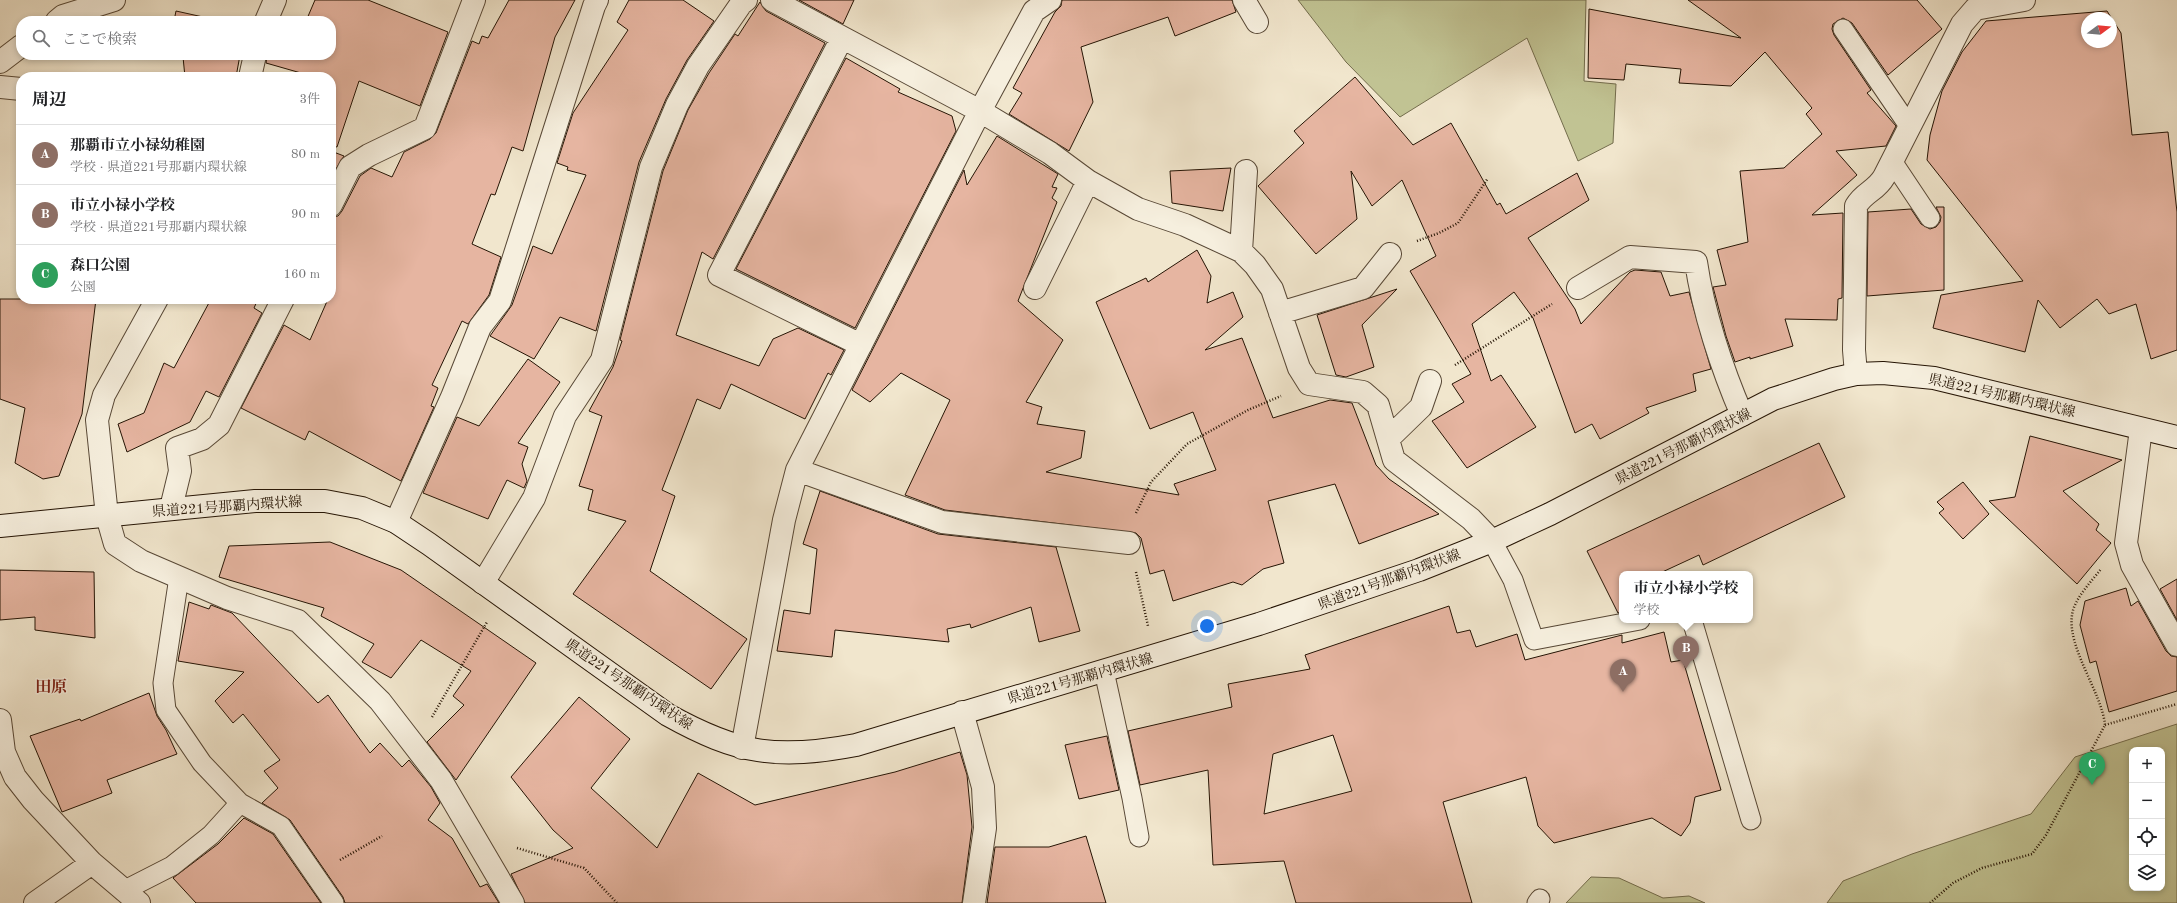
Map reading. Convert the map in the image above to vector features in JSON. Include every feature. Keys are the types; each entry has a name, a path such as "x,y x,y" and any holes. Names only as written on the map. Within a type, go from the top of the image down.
{"street":[{"path":"66,16 114,0"},
{"path":"268,16 275,0"},
{"path":"336,194 350,167 369,155 425,128 474,0"},
{"path":"396,522 452,397 480,327 500,301 597,0"},
{"path":"483,583 534,498 565,416 602,360 651,167 677,105 698,66 741,4 746,0"},
{"path":"772,0 980,111 1050,153 1088,181 1138,209 1185,225 1241,251 1255,265 1272,289 1299,368 1309,384 1362,392 1378,405 1394,460 1471,519 1492,541"},
{"path":"742,748 784,520 797,470 980,111 1034,11 1050,0"},
{"path":"1244,0 1257,22"},
{"path":"1856,374 1854,350 1856,206 1862,196 1878,188 1971,4 2024,0"},
{"path":"842,38 719,275 861,345"},
{"path":"0,62 16,50"},
{"path":"251,72 254,60"},
{"path":"0,87 16,89"},
{"path":"1241,251 1246,171"},
{"path":"1035,288 1088,181"},
{"path":"1280,313 1363,288 1390,254"},
{"path":"1578,288 1630,256 1696,262 1700,288 1731,390 1742,415"},
{"path":"154,304 104,396 97,420 107,516 115,544 141,561 227,598 298,621 380,701 441,780 513,903"},
{"path":"171,508 180,471 177,448 202,439 219,425 280,304"},
{"name":"県道221号那覇内環状線","path":"0,526 107,516 171,508 255,501 325,501 362,508 396,522 668,715 716,739 742,748 782,753 808,753 856,745 962,712 1104,671 1314,606 1419,570 1492,541 1550,514 1773,399 1804,387 1856,374 1883,373 1934,378 2177,437"},
{"path":"1388,439 1421,407 1430,381"},
{"path":"2141,429 2126,543 2132,565 2177,645"},
{"path":"797,470 942,522 1129,543"},
{"path":"962,712 983,787 985,828 981,867 974,903"},
{"path":"0,720 4,752 15,777 33,800 92,863 131,897"},
{"path":"35,903 92,863"}],"lane":[{"path":"1843,29 1909,126"},
{"path":"1892,161 1930,218"},
{"path":"1492,541 1513,580 1534,640 1624,623"},
{"path":"180,578 162,683 166,710 202,763 240,803 281,826 334,903"},
{"path":"1693,623 1751,820"},
{"path":"1104,671 1139,837"},
{"path":"131,897 211,835 240,803"}],"path":[{"path":"1390,254 1410,244 1439,233 1458,223 1488,178"},
{"path":"1430,381 1578,288"},
{"path":"1148,626 1129,543 1138,505 1151,482 1187,444 1248,410 1274,398 1293,394 1309,384"},
{"path":"1930,903 1954,883 1982,868 2032,854 2046,835 2105,726 2104,714 2086,672 2072,629 2072,614 2082,594 2109,559 2129,551"},
{"path":"414,746 488,621"},
{"path":"2105,726 2177,704"},
{"path":"315,874 382,836"},
{"path":"513,845 584,868 617,903"}],"green space":[{"path":"1298,0 1586,0 1584,81 1616,84 1613,143 1578,161 1527,38 1400,117 1346,62"},
{"path":"2177,724 2177,903 1827,903 1843,881 1912,854 2031,814 2075,757"},
{"path":"1591,877 1619,878 1663,898 1689,896 1705,903 1566,903"}],"building":[{"path":"315,0 368,0 448,32 420,106 359,81 336,147 336,72 298,72 266,63 266,60 336,60 336,16 308,16"},
{"path":"509,0 575,0 555,37 523,151 512,147 495,195 491,194 472,244 501,257 489,295 468,324 462,321 432,385 438,388 431,406 434,407 401,481 309,431 305,440 241,408 284,325 310,340 326,304 336,304 336,216 342,211 360,176 371,168 392,177 404,152 430,139 436,133 472,41 479,44 482,36 488,38"},
{"path":"629,0 683,0 714,21 687,60 666,99 639,162 596,331 560,317 534,359 490,336 512,305 533,246 552,254 586,175 567,170 568,167 557,163 573,113 628,30 617,22"},
{"path":"799,0 854,0 843,24"},
{"path":"1062,0 1232,0 1236,12 1175,36 1168,17 1081,47 1093,102 1069,151 1009,114 1022,93 1013,88 1055,12 1061,6"},
{"path":"1688,0 1917,0 1942,29 1888,75 1852,23 1843,18 1833,24 1832,29 1834,35 1871,90 1867,93 1896,126 1886,146 1836,151 1857,175 1812,215 1843,213 1842,298 1838,299 1837,320 1785,319 1793,346 1735,362 1726,336 1713,287 1726,285 1717,250 1748,242 1740,171 1784,168 1822,134 1806,114 1812,108 1765,52 1731,86 1679,83 1681,69 1626,64 1624,80 1588,78 1589,9 1741,38"},
{"path":"760,2 766,11 825,43 713,259 702,252 676,335 759,366 773,339 798,328 844,350 831,375 828,373 805,419 731,384 720,409 697,399 662,490 675,496 650,571 747,639 711,689 573,594 626,521 588,510 593,490 579,486 602,416 589,411 613,367 622,341 620,340 663,171 688,110 709,73 735,34 738,36"},
{"path":"176,11 198,16 175,16"},
{"path":"2081,13 2081,48 2117,48 2117,27 2121,33 2132,135 2168,132 2177,212 2177,350 2151,359 2136,304 2109,314 2097,299 2060,328 2038,300 2025,352 1933,328 1941,295 2023,281 1927,160 1930,135 1942,91 1962,52 1986,21"},
{"path":"846,58 900,89 898,92 952,116 956,131 855,328 736,269"},
{"path":"183,60 239,60 237,72 184,72"},
{"path":"1355,77 1413,145 1451,123 1497,205 1500,203 1506,214 1577,173 1589,200 1528,238 1575,309 1581,324 1630,272 1635,270 1661,272 1670,296 1689,292 1711,369 1693,374 1696,391 1646,408 1649,413 1600,439 1592,424 1575,433 1533,318 1514,292 1472,324 1491,381 1501,375 1536,427 1467,468 1432,421 1464,402 1452,384 1471,374 1410,271 1436,256 1402,180 1372,206 1351,171 1357,219 1316,254 1258,186 1304,143 1294,131"},
{"path":"997,136 1058,174 1052,187 1057,188 1052,198 1057,202 1018,301 1063,340 1026,402 1042,407 1037,424 1085,431 1081,458 1046,472 1179,495 1174,484 1216,470 1193,412 1150,429 1096,302 1146,278 1148,282 1197,250 1211,276 1207,303 1233,292 1243,317 1205,350 1242,338 1273,418 1330,400 1352,403 1376,465 1389,479 1439,514 1359,544 1335,484 1268,501 1284,563 1263,569 1242,585 1233,582 1173,601 1164,570 1150,574 1141,538 1136,533 945,510 905,495 950,400 901,373 870,402 852,390 964,170 967,185"},
{"path":"336,153 344,156 336,169"},
{"path":"1231,168 1223,211 1172,203 1170,171"},
{"path":"1936,207 1944,207 1944,290 1867,296 1868,212 1911,209 1921,224 1930,229 1936,227 1940,222 1941,217"},
{"path":"1397,289 1362,325 1374,367 1346,377 1336,375 1317,315"},
{"path":"0,299 16,299 16,304 95,304 82,414 59,476 43,479 15,463 25,408 0,399"},
{"path":"208,304 256,304 254,308 262,313 219,397 206,391 190,422 127,452 118,424 144,413 164,363 174,368"},
{"path":"528,359 560,382 518,443 528,447 522,464 527,481 524,488 507,480 488,519 423,493 457,417 479,426"},
{"path":"2030,436 2122,460 2063,491 2099,524 2096,530 2111,543 2077,584 1989,501 2015,497"},
{"path":"1819,443 1845,497 1703,565 1699,555 1664,571 1619,571 1618,613 1587,551"},
{"path":"1963,482 1989,514 1963,539 1939,513 1944,509 1937,502"},
{"path":"820,491 938,534 1056,547 1080,631 1039,642 1031,607 971,628 970,624 947,629 949,642 835,630 832,657 777,651 784,610 810,614 817,549 803,544"},
{"path":"330,542 401,570 536,663 456,780 427,742 464,705 453,696 471,671 421,640 391,678 362,662 374,644 321,616 324,608 219,577 229,546"},
{"path":"0,570 94,572 95,638 35,630 35,617 0,620"},
{"path":"2177,579 2177,620 2160,589"},
{"path":"2126,588 2131,606 2138,601 2166,651 2171,656 2177,657 2177,691 2109,712 2096,661 2090,663 2080,625 2085,601"},
{"path":"189,602 209,609 211,605 232,613 318,703 328,695 370,753 380,743 402,767 409,760 431,787 440,803 428,820 452,838 480,887 487,884 499,903 345,903 343,897 290,820 262,803 278,788 264,771 280,760 243,714 233,723 215,701 244,672 178,661"},
{"path":"1449,606 1457,633 1470,630 1476,647 1517,634 1525,660 1622,635 1622,643 1664,632 1671,662 1683,660 1721,790 1695,797 1690,823 1681,836 1652,818 1554,843 1538,826 1526,777 1443,802 1472,903 1296,903 1284,861 1213,865 1208,770 1140,785 1128,731 1232,707 1228,684 1310,669 1305,655","holes":["1333,735 1352,791 1264,814 1273,754"]},
{"path":"149,693 157,716 166,730 177,754 107,780 112,793 62,812 30,736 80,719 81,721"},
{"path":"579,697 630,739 591,788 657,848 698,773 755,805 895,772 960,752 967,775 972,827 962,903 525,903 511,874 573,848 553,830 511,777"},
{"path":"1107,736 1119,790 1079,799 1065,745"},
{"path":"244,818 273,834 321,903 196,903 173,878 218,844"},
{"path":"1086,836 1106,903 987,903 995,847 1049,847"}],"place":[{"name":"市立小禄小学校","path":"1686,669"},
{"name":"那覇市立小禄幼稚園","path":"1623,692"},
{"name":"森口公園","path":"2092,785"}],"district":[{"name":"田原","path":"51,686"}]}
